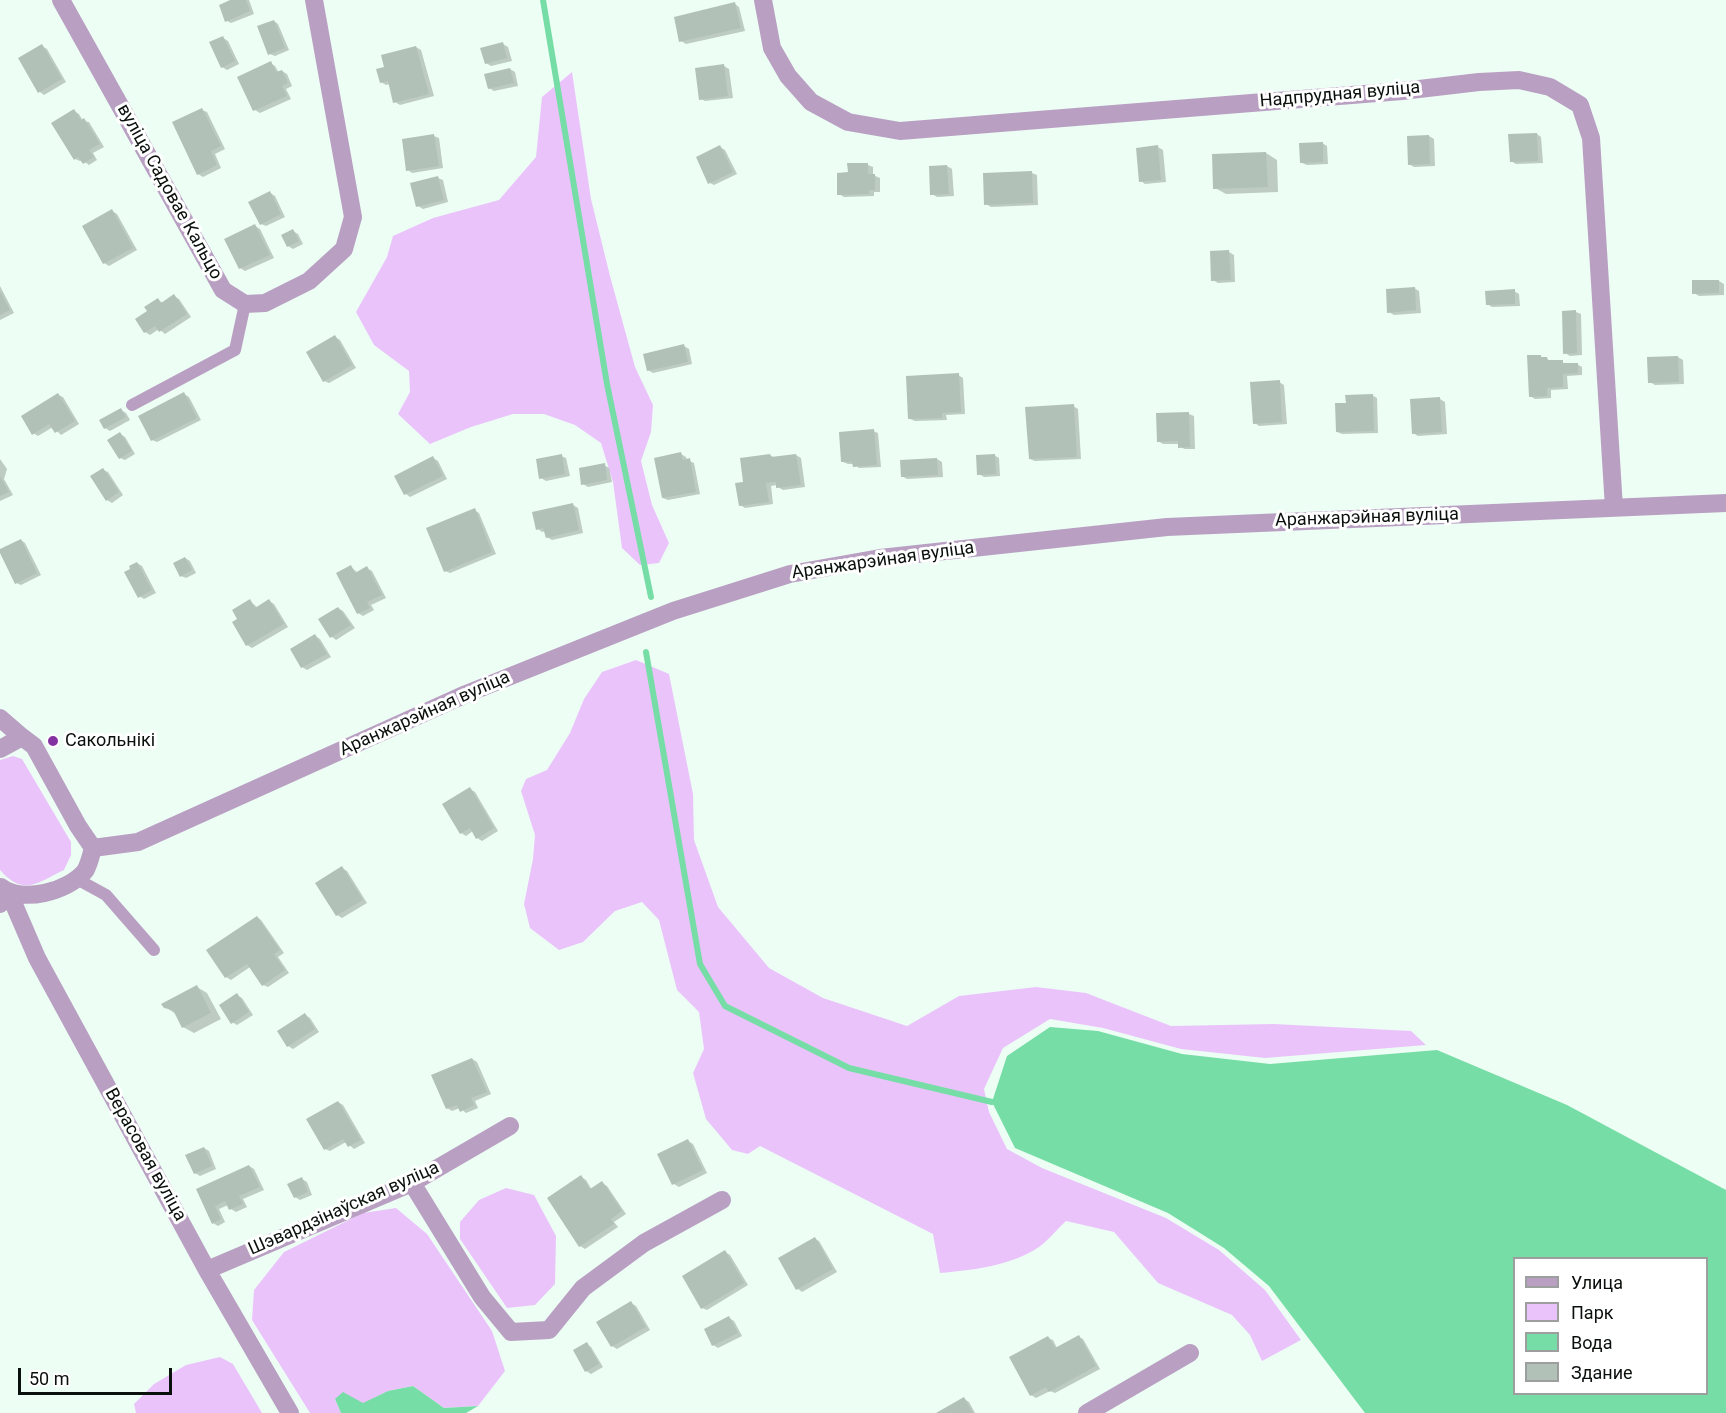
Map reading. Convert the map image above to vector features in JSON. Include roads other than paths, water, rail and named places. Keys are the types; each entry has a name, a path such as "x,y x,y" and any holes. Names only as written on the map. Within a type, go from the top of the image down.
{"street":[{"name":"вуліца Садовае Кальцо","path":"61,0 223,290 245,304"},
{"path":"245,304 265,303 309,281 345,249 353,217 314,0"},
{"name":"Надпрудная вуліца","path":"763,0 772,48 788,76 811,102 848,122 900,131 1402,91 1479,82 1519,81 1550,87 1580,105 1591,138 1614,508"},
{"name":"Аранжарэйная вуліца","path":"93,848 138,842 466,694 673,611 790,574 880,558 1167,527 1726,503"},
{"path":"0,718 34,746 93,848"},
{"path":"0,749 22,737"},
{"name":"Верасовая вуліца","path":"93,848 85,871 65,886 38,895 3,894 207,1270 290,1413"},
{"name":"Шэвардзінаўская вуліца","path":"207,1270 412,1183 510,1126"},
{"path":"412,1183 482,1297 511,1332 549,1330 584,1288 644,1243 722,1200"},
{"path":"1088,1413 1190,1353"}],"lane":[{"path":"132,405 235,350 245,304"},
{"path":"75,878 105,895 154,950"}],"water":[{"path":"1050,1027 1098,1031 1182,1054 1270,1064 1437,1050 1567,1105 1726,1190 1726,1413 1365,1413 1269,1286 1224,1248 1168,1213 1015,1148 992,1102 1007,1056"},
{"path":"413,1386 444,1408 478,1406 466,1413 341,1413 335,1399 343,1392 363,1403 388,1391"}],"waterway":[{"path":"543,0 607,384 651,597"},
{"path":"646,652 700,964 725,1006 849,1068 992,1102"}],"place":[{"name":"Сакольнікі","path":"53,741"}]}
